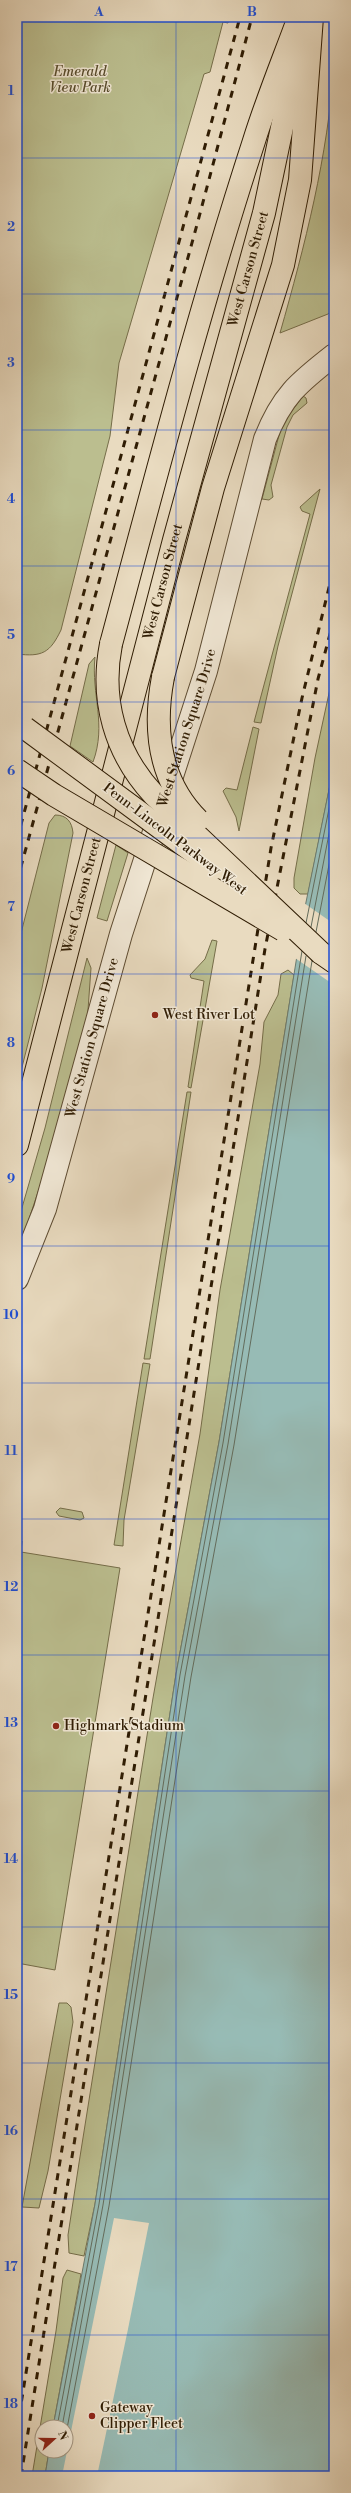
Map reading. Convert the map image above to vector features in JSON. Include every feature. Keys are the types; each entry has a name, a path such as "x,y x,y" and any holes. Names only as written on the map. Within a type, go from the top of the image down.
{"main road":[{"path":"299,17 240,184 162,452 109,654 108,700 116,735 135,772 154,795 330,956"},
{"name":"West Carson Street","path":"17,1145 174,540 264,213 306,17"},
{"path":"312,17 302,166 283,265 212,488 163,677 159,698 159,729 165,768 177,795 192,814 330,956"},
{"name":"Penn-Lincoln Parkway West","path":"21,725 330,956"},
{"name":"Penn-Lincoln Parkway West","path":"17,770 54,795 330,956"}],"street":[{"name":"West Station Square Drive","path":"17,1279 45,1209 121,934 206,671 265,439 276,413 292,390 334,355"}],"green space":[{"name":"Emerald View Park","path":"17,17 229,17 228,23 223,22 210,72 204,74 119,363 110,436 61,630 49,648 44,652 33,655 17,654"},
{"path":"334,65 334,308 328,314 280,333 298,267 321,167 327,133"},
{"path":"303,396 306,398 307,403 293,415 287,427 271,485 273,497 269,500 262,499 282,424"},
{"path":"320,489 278,646 261,723 254,722 310,514 302,511 300,507"},
{"path":"95,657 94,671 99,735 93,762 70,746 89,664"},
{"path":"334,670 334,765 308,894 300,894 294,888 294,878 315,758"},
{"path":"253,727 259,729 239,831 236,817 223,791 226,788 237,790"},
{"path":"55,815 63,816 70,822 73,833 42,988 17,1087 17,949 49,823"},
{"path":"116,845 128,853 107,921 97,918"},
{"path":"212,940 217,941 191,1088 188,1087 204,981 191,978 190,975 205,959"},
{"path":"87,958 91,968 87,1024 42,1180 17,1255 17,1225 45,1128"},
{"path":"288,970 294,975 219,1442 176,1674 95,2204 84,2256 69,2253 68,2235 79,2163 153,1698 200,1434 220,1290 260,1064 264,1022 278,995 281,974"},
{"path":"187,1092 191,1092 150,1359 144,1359"},
{"path":"143,1363 150,1364 124,1520 123,1546 114,1545"},
{"path":"60,1508 82,1512 84,1518 80,1520 59,1516 56,1512"},
{"name":"Highmark Stadium","path":"17,1540 22,1541 21,1552 120,1568 55,1970 17,1963"},
{"path":"59,2003 67,2003 71,2007 73,2022 48,2171 39,2208 22,2207"},
{"path":"67,2270 81,2274 54,2419 41,2419 56,2331 63,2278"},
{"path":"35,2459 48,2459 45,2476 32,2476"}],"water":[{"path":"334,765 334,2476 45,2476 48,2459 74,2459 74,2419 55,2419 95,2204 176,1674 219,1442 304,912"}],"pier":[{"path":"304,903 334,924 334,985 295,958"},
{"path":"114,2218 149,2223 97,2476 62,2476 65,2459 74,2459 73,2419"}],"railway":[{"path":"17,839 240,17"},
{"path":"17,881 198,221 252,17"},
{"path":"17,2429 271,848 302,698 334,567"},
{"path":"21,2476 265,949 318,679 334,619"}],"place":[{"name":"West River Lot","path":"155,1015"},
{"name":"Highmark Stadium","path":"56,1726"},
{"name":"Gateway Clipper Fleet","path":"92,2416"}]}
